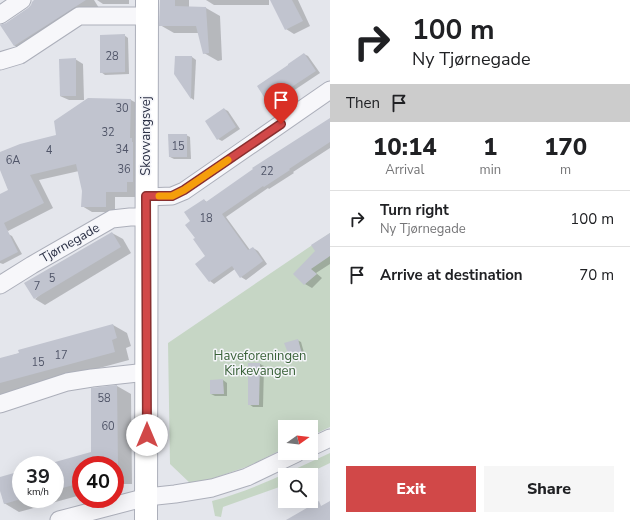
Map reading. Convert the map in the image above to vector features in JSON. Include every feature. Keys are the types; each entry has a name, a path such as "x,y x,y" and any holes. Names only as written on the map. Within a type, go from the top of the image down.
{"street":[{"path":"0,15 22,0"},
{"name":"Skovvangsvej","path":"0,61 20,55 79,16 147,8 146,520"},
{"name":"Tjørnegade","path":"0,285 112,219 130,217 146,207 184,190 330,90"},
{"path":"0,404 68,382 147,372"},
{"path":"318,443 330,438"},
{"path":"59,520 147,497 212,488 247,477 282,460"}],"green space":[{"name":"Haveforeningen Kirkevangen","path":"330,233 330,427 318,433 318,420 278,420 278,452 249,466 205,481 191,484 170,464 168,343"},
{"path":"330,453 330,463 318,469 297,468 315,460 318,460 318,458"},
{"path":"278,477 278,487 223,507 221,517 215,516 212,501 257,486"}],"building":[{"path":"34,0 86,0 14,46 0,25 6,23 28,8"},
{"path":"160,0 175,0 175,6 206,7 209,53 203,54 196,26 159,26"},
{"path":"270,0 292,0 303,21 285,30"},
{"path":"125,34 125,72 100,73 100,35"},
{"path":"304,53 316,71 284,92 285,94 269,105 257,86"},
{"path":"175,56 192,56 191,99 174,74"},
{"path":"76,58 76,96 60,96 59,59"},
{"path":"88,98 131,99 130,138 132,138 133,142 133,182 127,182 127,192 106,192 106,207 81,207 82,191 76,164 30,175 44,203 4,223 18,252 0,261 0,194 8,190 0,170 0,152 20,144 56,135 54,121"},
{"path":"224,108 236,127 217,140 205,121"},
{"path":"330,118 330,142 222,214 248,250 253,247 263,261 240,278 232,266 209,282 195,264 205,256 193,239 195,238 185,225 190,221 184,212 204,199 206,202 253,169 252,168"},
{"path":"168,134 187,134 187,157 169,157"},
{"path":"112,232 121,247 34,299 24,283"},
{"path":"330,233 330,256 311,269 317,274 304,285 293,274 315,251 311,245"},
{"path":"113,324 117,338 112,340 115,352 0,383 0,358 19,353 18,350"},
{"path":"298,339 302,354 290,358 284,343"},
{"path":"248,363 260,363 259,405 248,405"},
{"path":"223,379 224,394 210,394 210,380"},
{"path":"117,385 118,456 77,456 91,452 91,388"},
{"path":"72,457 72,485 64,488 64,460"},
{"path":"12,474 12,502 4,504 0,491 0,477"},
{"path":"330,501 330,520 286,520 307,508 318,508 318,502 321,506"}],"slow traffic":[{"path":"159,196 172,196 184,190 228,160"}],"route":[{"path":"147,435 146,196 172,196 184,190 281,124"}]}
